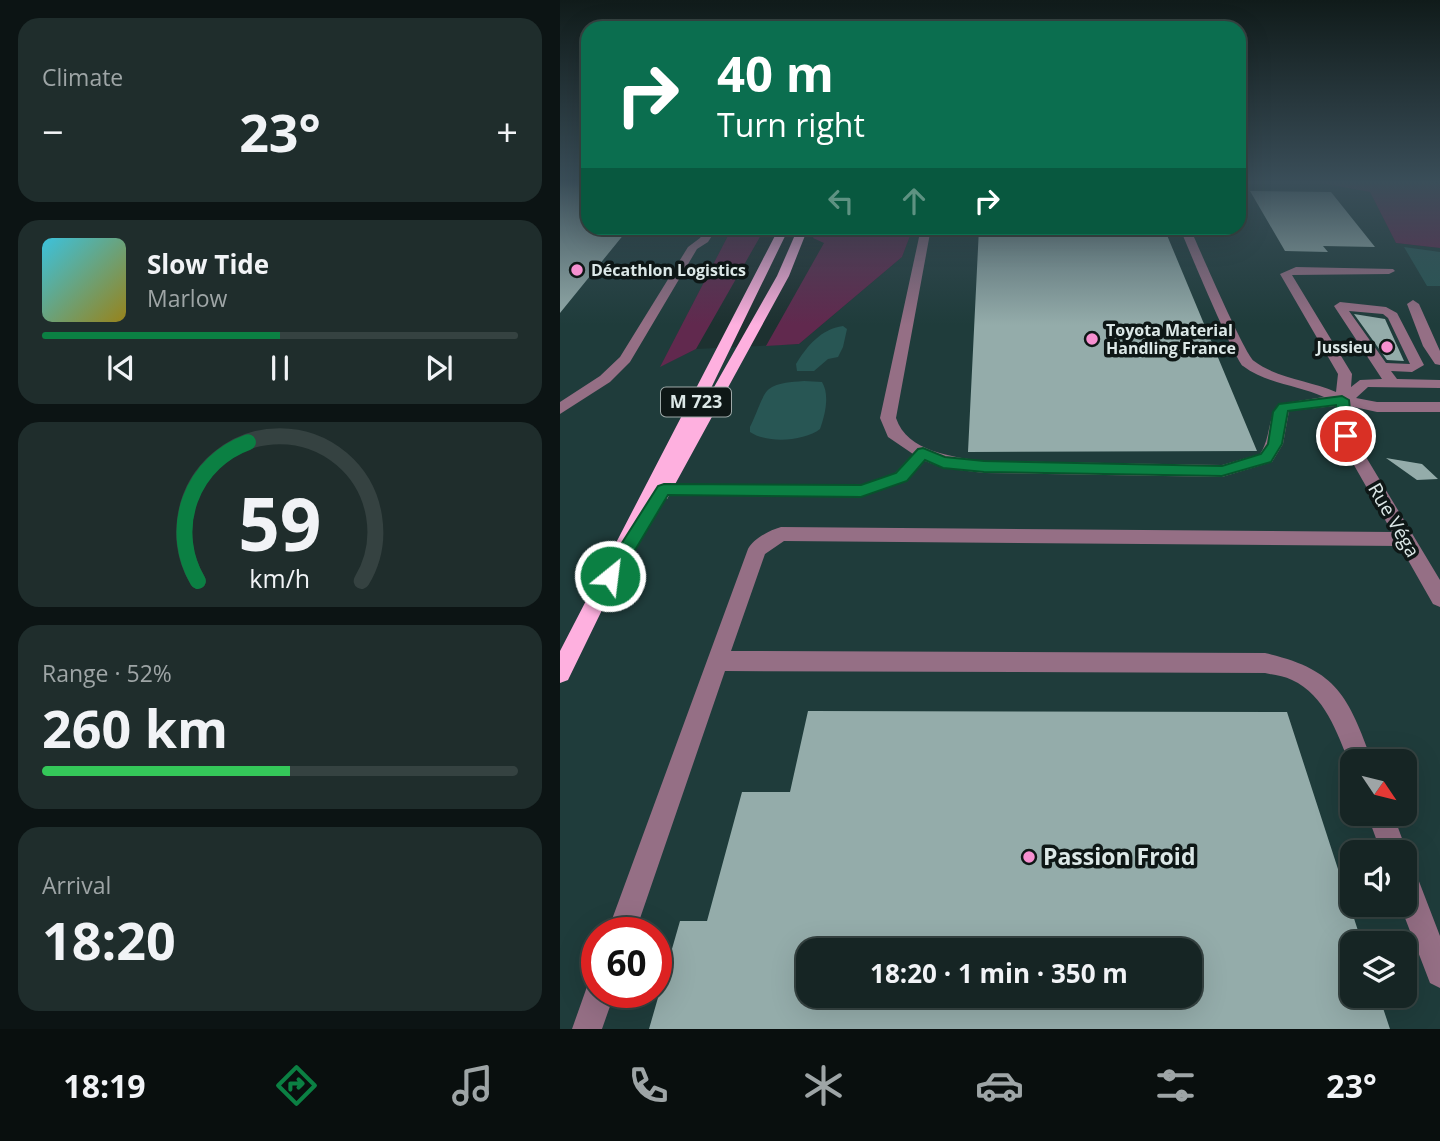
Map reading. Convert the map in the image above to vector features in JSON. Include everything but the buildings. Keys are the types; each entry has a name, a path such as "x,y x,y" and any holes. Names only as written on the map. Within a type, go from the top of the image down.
{"main road":[{"name":"M 723","path":"560,673 780,235"},
{"name":"M 723","path":"623,552 664,490 783,276 800,235"}],"street":[{"path":"560,409 605,379 625,359 693,247 707,235"},
{"path":"925,235 888,418 893,433 923,453 943,462 984,467 1222,471 1266,458 1275,444 1280,412 1284,407 1343,400 1365,383 1440,384"},
{"path":"1188,235 1246,362 1276,379 1308,385 1343,400 1377,407 1440,407"},
{"name":"Rue Véga","path":"1389,271 1296,270 1286,274 1345,374 1343,400 1346,436 1440,598"},
{"path":"1413,304 1430,346 1440,361"},
{"path":"1382,367 1412,368 1416,365 1393,316 1386,311 1340,306 1393,384"},
{"path":"664,490 861,491 901,477 923,453"},
{"path":"627,917 757,549 781,534 1405,539"},
{"path":"716,661 1265,663 1300,672 1319,685 1343,716 1355,749"},
{"path":"1417,913 1440,973"},
{"path":"587,1029 594,1008"}],"shaded area":[{"path":"560,229 581,229 581,235 728,235 661,366 696,349 799,344 902,257 910,235 1246,235 1246,229 1389,229 1396,243 1440,248 1440,1029 560,1029"},
{"path":"1389,229 1440,229 1440,248 1396,243"},
{"path":"728,235 761,235 696,349 660,367"},
{"path":"814,235 910,235 902,257 799,344 766,346 824,243 813,238"},
{"path":"1404,247 1440,252 1440,286 1427,286"},
{"path":"843,326 847,329 838,357 828,359 814,371 797,371 796,364 815,339"},
{"path":"822,382 826,393 824,418 820,429 786,440 757,436 750,432 767,391 780,384"}],"place":[{"name":"Décathlon Logistics","path":"577,270"},
{"name":"Toyota Material Handling France","path":"1092,339"},
{"name":"Jussieu","path":"1387,347"},
{"name":"Passion Froid","path":"1029,857"}],"route":[{"path":"610,576 664,490 861,491 901,477 923,453 943,462 984,467 1222,471 1266,458 1275,444 1280,412 1287,405 1342,400 1346,436"}]}
